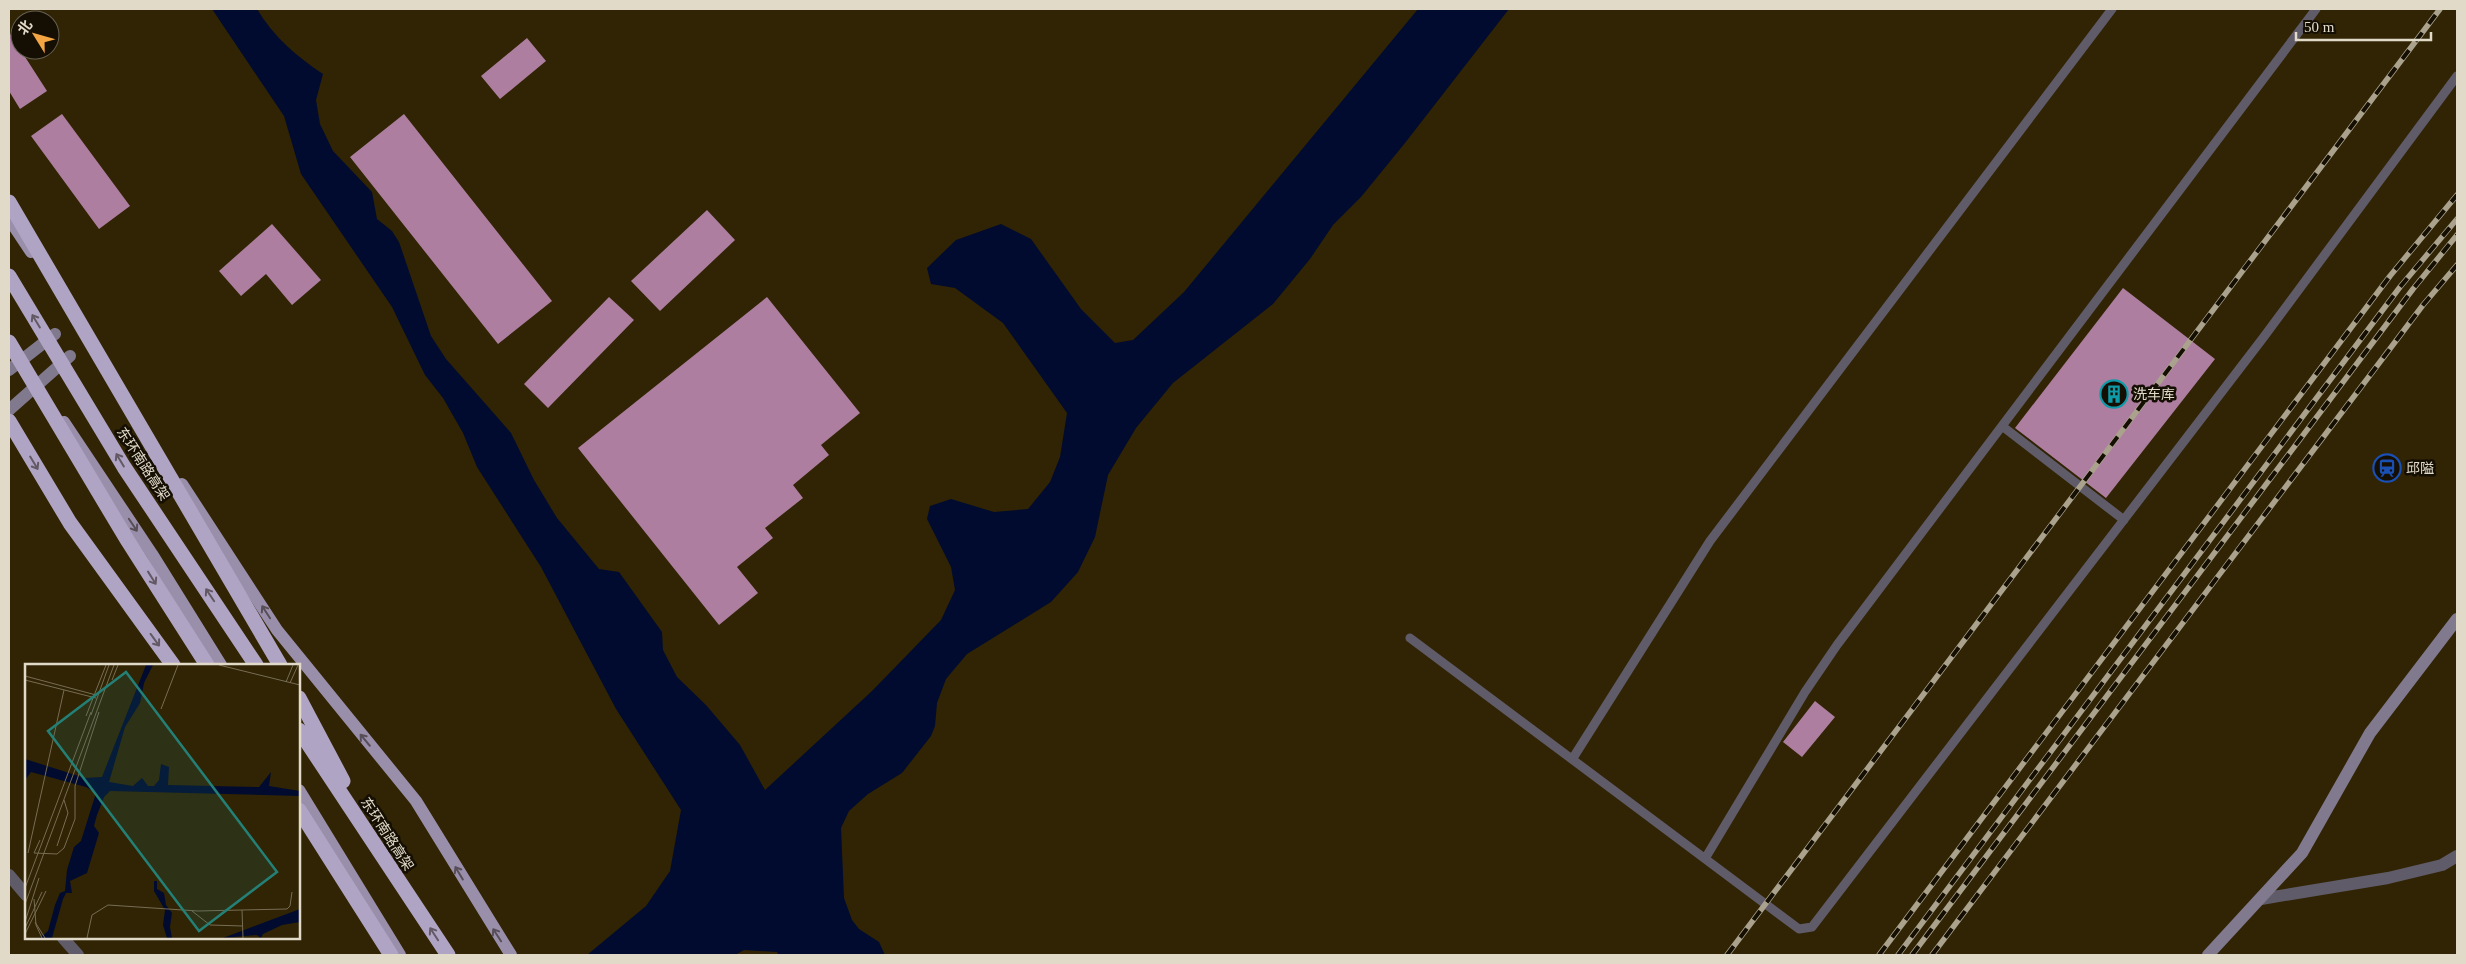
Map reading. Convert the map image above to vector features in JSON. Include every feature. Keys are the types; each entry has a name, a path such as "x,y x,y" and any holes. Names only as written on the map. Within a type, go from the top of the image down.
{"highway":[{"path":"9,202 279,664"},
{"name":"东环南路高架","path":"9,276 124,467 255,664"},
{"path":"9,340 126,538 206,664"},
{"path":"9,421 70,523 171,664"},
{"path":"300,700 386,862"},
{"name":"东环南路高架","path":"300,732 448,955"},
{"path":"300,813 391,955"}],"main road":[{"path":"9,219 277,630 416,801 511,955"},
{"path":"9,340 152,554 220,664"},
{"path":"300,792 400,955"}],"street":[{"path":"9,370 55,334"},
{"path":"9,410 70,356"},
{"path":"2208,955 2302,853 2370,733 2457,619"},
{"path":"2261,899 2388,878 2442,865 2457,856"},
{"path":"9,874 25,894"},
{"path":"64,939 78,955"}],"lane":[{"path":"1573,758 1710,541 2112,9"},
{"path":"1706,857 1805,692 1837,645 2316,9"},
{"path":"1410,638 1706,857 1799,929 1812,927 2263,338 2457,76"},
{"path":"2002,426 2124,520"}],"water":[{"path":"212,9 257,9 270,28 286,45 323,74 316,100 320,124 333,151 372,192 377,219 392,231 399,242 431,336 446,359 511,433 534,480 557,518 599,569 619,572 662,632 663,650 677,677 706,705 740,745 765,790 872,691 941,620 955,590 951,567 927,519 930,506 951,499 994,512 1028,509 1050,482 1060,457 1067,413 1003,323 955,288 931,284 927,268 956,240 1001,224 1031,239 1081,309 1115,343 1133,340 1184,292 1418,9 1509,9 1361,197 1333,225 1310,259 1273,304 1173,383 1136,428 1108,475 1095,537 1078,572 1051,602 967,654 946,679 937,703 935,726 931,736 902,773 868,794 849,811 841,828 844,898 852,920 859,929 879,942 885,955 779,955 777,952 744,950 735,955 587,955 646,906 670,871 681,810 616,709 541,567 477,467 463,433 443,398 425,375 392,307 301,174 284,116"}],"building":[{"path":"9,32 10,60 27,60 47,91 20,109 9,91"},
{"path":"527,38 546,61 500,99 481,76"},
{"path":"62,114 130,206 99,229 31,136"},
{"path":"404,114 552,301 498,344 350,157"},
{"path":"707,210 735,240 660,311 631,281"},
{"path":"272,224 321,280 292,305 266,274 241,296 219,271"},
{"name":"洗车库","path":"2123,288 2215,359 2106,498 2015,428"},
{"path":"609,297 634,320 548,408 524,384"},
{"path":"767,297 860,413 821,445 829,455 793,485 803,498 765,528 773,538 737,567 758,593 719,625 578,448"},
{"path":"1815,701 1835,717 1802,757 1783,742"}],"railway":[{"path":"1727,955 2440,9"},
{"path":"1879,955 2390,276 2457,195"},
{"path":"1898,955 2400,287 2457,219"},
{"path":"1912,955 2413,289 2457,235"},
{"path":"1932,955 2423,305 2457,265"}],"place":[{"name":"洗车库","path":"2114,394"},
{"name":"邱隘","path":"2387,468"}]}
